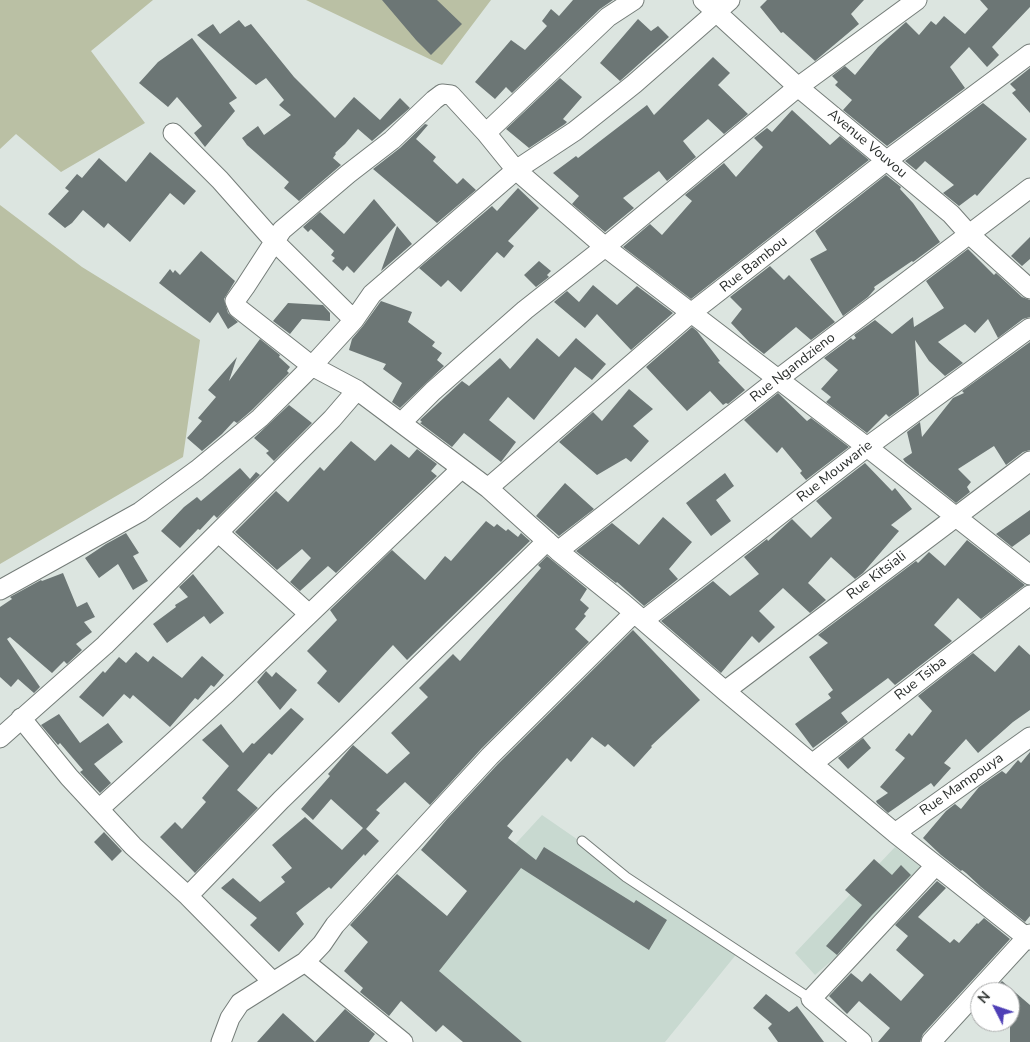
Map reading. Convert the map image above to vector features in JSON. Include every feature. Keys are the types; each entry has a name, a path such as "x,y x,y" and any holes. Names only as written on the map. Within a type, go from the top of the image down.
{"street":[{"path":"486,133 608,17 634,0"},
{"path":"401,424 433,391 525,310 605,247 798,86 917,0"},
{"path":"0,590 140,512 197,470 260,418 312,366 354,320 372,294 516,170 575,131 634,84 716,4"},
{"name":"Avenue Vouvou","path":"716,4 798,86 951,214 968,233 1030,288"},
{"name":"Rue Bambou","path":"488,488 691,313 886,161 1030,54"},
{"path":"931,1042 1029,937 935,866 895,833 725,691 639,616 552,546 488,488 357,390 312,366 238,308 235,301 282,230 348,174 392,140 442,94 451,95 486,133 516,170 605,247 867,447 1030,575"},
{"path":"173,133 220,180 274,241 354,320"},
{"name":"Rue Ngandzieno","path":"188,896 281,800 552,546 778,379 968,233 1030,188"},
{"name":"Rue Mouwarie","path":"221,1042 230,1018 240,1003 305,962 371,885 490,756 639,616 1030,328"},
{"path":"0,738 105,645 332,420 357,390"},
{"name":"Rue Kitsiali","path":"725,691 1030,461"},
{"path":"99,810 227,693 461,469"},
{"path":"219,533 309,614"},
{"name":"Rue Tsiba","path":"812,764 1030,595"},
{"path":"22,718 69,777 133,846 188,896 273,982"},
{"name":"Rue Mampouya","path":"895,833 1030,737"},
{"path":"862,1042 810,1000 935,866"},
{"path":"305,962 403,1042"}],"lane":[{"path":"582,841 626,877 810,1000"}],"shaded area":[{"path":"542,815 739,951 665,1042 466,1042 394,976"},
{"path":"895,847 927,872 875,923 815,975 795,953"}],"green space":[{"path":"0,0 153,0 91,51 145,123 61,172 16,134 0,149"},
{"path":"306,0 491,0 442,65"},
{"path":"0,205 82,267 200,340 183,457 0,564"}],"building":[{"path":"382,0 437,0 462,24 431,55"},
{"path":"573,0 613,0 600,9 512,93 506,87 495,99 475,82 511,40 525,50 547,26 542,21 551,9 559,16"},
{"path":"767,0 864,0 851,14 859,24 815,61 783,32 781,33 760,7"},
{"path":"980,0 1030,0 1030,7 992,47 999,55 987,67 969,47 950,67 965,88 887,146 843,110 852,100 835,85 838,82 832,76 845,66 855,75 878,47 906,22 919,35 931,21 936,25 944,16 965,34 988,9"},
{"path":"638,19 651,31 658,26 669,37 620,81 600,63"},
{"path":"239,20 245,27 251,24 294,77 335,118 354,97 380,120 400,98 410,108 372,141 358,129 335,153 333,158 341,165 299,201 284,188 289,182 247,145 242,138 258,126 264,135 291,115 279,105 284,100 266,78 256,85 197,35 213,24 220,34"},
{"path":"192,38 237,98 229,103 235,111 205,147 194,133 202,126 177,97 168,107 139,83 158,62"},
{"path":"713,57 730,73 718,85 748,114 724,134 708,119 683,141 696,157 667,181 659,171 623,198 634,208 605,232 572,204 579,196 553,173 576,156 578,158 647,105 654,115"},
{"path":"1030,68 1030,113 1012,93 1016,90 1010,84"},
{"path":"560,78 582,97 563,119 567,122 565,124 529,148 506,129"},
{"path":"983,103 1027,139 977,196 975,194 959,206 943,193 954,185 925,161 916,170 905,161"},
{"path":"792,110 830,145 840,136 869,160 691,299 623,247 650,224 662,235 692,201 685,195 724,163 736,177 763,147 754,138 767,128 772,132"},
{"path":"425,124 428,125 416,139 436,157 433,161 457,184 463,178 476,190 437,223 373,169 400,148"},
{"path":"150,152 196,191 184,205 170,193 130,242 108,223 104,228 83,210 65,228 48,214 69,191 65,188 77,174 82,178 99,158 126,182"},
{"path":"886,175 901,187 900,189 913,203 940,242 874,287 875,289 868,297 843,316 810,259 827,250 815,231"},
{"path":"518,188 539,208 508,241 514,246 504,258 497,252 461,292 448,280 441,287 419,268 492,206 497,211"},
{"path":"374,199 396,225 354,273 347,266 343,271 332,261 335,258 331,255 334,251 311,229 308,232 303,227 320,212 344,234"},
{"path":"397,226 412,244 381,271"},
{"path":"1030,237 1030,259 1022,266 1011,256"},
{"path":"968,249 994,275 996,273 1022,297 1030,300 1030,317 1023,319 998,338 988,319 975,333 965,324 938,342 963,363 945,376 929,361 915,340 919,395 889,417 886,414 867,433 826,402 831,397 821,389 838,370 824,358 851,338 853,340 856,338 854,335 875,320 892,334 913,317 914,327 944,308 926,281"},
{"path":"201,251 235,281 224,299 228,313 238,322 228,329 218,312 210,323 159,283 170,269 173,273 175,270 180,275"},
{"path":"539,261 551,271 547,275 549,277 536,287 524,275"},
{"path":"770,266 784,280 789,275 835,322 811,340 796,327 764,354 750,343 731,323 742,309 730,297"},
{"path":"593,285 617,305 637,286 673,313 631,350 597,314 585,328 554,302 567,291 579,302"},
{"path":"381,301 412,312 408,322 435,342 432,346 442,353 437,360 444,366 400,408 392,402 402,383 383,369 386,364 349,350 352,339"},
{"path":"288,303 323,305 330,313 330,321 302,319 290,334 273,321"},
{"path":"692,327 720,361 718,362 745,390 728,404 723,405 710,391 687,411 646,367"},
{"path":"537,338 559,357 576,338 606,364 592,380 575,367 534,420 508,397 489,420 516,442 501,462 464,433 452,447 420,423 422,422 420,420 462,381 469,386 500,358 510,369"},
{"path":"260,339 280,355 279,357 290,367 287,371 289,373 252,410 237,423 234,421 202,451 187,438 202,421 198,418 216,397 208,390 237,357 229,381"},
{"path":"1030,342 1030,450 1023,452 1006,465 994,446 958,469 971,482 967,487 970,492 956,503 905,462 903,459 912,453 907,432 920,422 922,437 953,398 964,393 962,391"},
{"path":"629,389 653,409 633,426 649,441 631,462 626,458 597,475 559,442 593,412 602,421"},
{"path":"778,393 807,421 811,418 849,447 806,480 800,473 802,471 782,447 777,453 744,420"},
{"path":"289,405 312,423 274,461 266,453 269,451 254,438"},
{"path":"351,441 375,461 391,444 409,458 417,449 437,464 431,471 437,476 336,573 328,566 300,591 290,582 311,558 302,549 277,570 235,532 276,491 288,502 320,467 324,471"},
{"path":"865,463 892,491 895,488 912,509 891,525 899,531 863,573 855,579 831,557 808,583 826,600 810,613 783,588 759,611 775,627 759,643 752,636 721,673 661,621 713,581 730,596 759,574 744,557 767,539 768,541 792,519 811,538 832,518 816,501"},
{"path":"240,468 250,479 256,472 260,475 217,518 214,515 180,548 161,531 184,507 197,497 201,501"},
{"path":"725,473 734,486 716,500 731,521 711,536 686,503"},
{"path":"565,483 594,509 559,536 536,516"},
{"path":"1030,510 1030,534 1012,547 996,534"},
{"path":"663,517 692,542 669,569 678,579 644,606 617,582 576,551 612,523 639,545"},
{"path":"486,521 494,527 497,524 506,531 508,529 518,537 521,533 530,541 407,660 393,645 339,703 317,683 327,671 307,651 337,620 330,610 392,550 425,580 445,556 451,561"},
{"path":"126,533 139,553 133,556 148,581 133,590 118,564 99,578 85,558"},
{"path":"967,540 1025,585 981,619 958,598 934,625 952,641 895,685 888,678 841,713 848,722 813,748 795,724 831,698 828,694 833,690 809,657 828,643 818,635 916,561 918,563 929,552 945,566"},
{"path":"547,556 587,589 580,600 589,608 584,614 586,616 575,629 589,642 482,748 430,805 405,782 376,810 380,813 366,829 379,841 331,889 329,887 296,913 304,924 279,952 250,925 257,918 221,888 233,878 260,902 285,882 281,877 292,868 272,845 305,817 342,850 363,828 331,799 313,820 301,809 330,776 328,774 353,745 387,774 410,753 391,733 428,697 419,688 453,654 460,661 541,568 538,565"},
{"path":"63,573 77,607 87,602 95,617 84,622 92,632 76,644 82,650 67,664 64,661 52,673 10,637 7,639 40,687 34,693 18,679 11,687 0,677 0,607 12,599 10,597 41,580"},
{"path":"193,574 224,613 210,624 204,616 167,643 153,624 176,607 175,605 188,597 179,587"},
{"path":"633,630 700,700 651,746 634,767 608,744 605,747 592,737 571,762 567,758 507,826 513,831 508,838 536,860 544,847 634,903 636,900 667,920 649,950 521,868 439,971 522,1042 463,1042 443,1025 436,1032 401,1001 389,1016 360,992 363,988 344,971 368,942 350,925 397,874 447,916 467,891 421,850 498,764"},
{"path":"1019,645 1030,655 1030,710 1013,722 978,753 966,739 944,763 951,768 934,787 931,783 888,813 876,801 888,793 880,787 905,758 895,750 909,733 912,736 932,711 918,696 973,653 995,672"},
{"path":"136,652 148,662 153,656 182,678 202,656 224,675 214,687 211,685 198,700 195,698 170,727 133,695 130,699 124,694 103,717 79,697 119,657 126,663"},
{"path":"266,671 272,677 276,672 297,690 280,710 257,682"},
{"path":"291,708 304,719 272,755 269,753 237,790 258,808 195,873 160,837 175,822 182,829 206,802 202,798 229,766 202,740 221,724 243,753"},
{"path":"59,714 80,743 108,723 123,742 94,764 111,783 100,793 80,772 83,770 60,743 58,745 41,725"},
{"path":"863,738 871,748 848,769 838,758"},
{"path":"1030,752 1030,916 1025,922 966,873 941,855 923,838 946,811 955,804 961,809 979,787 1002,771 1006,774 1018,760 1021,763"},
{"path":"104,832 122,851 112,861 94,842"},
{"path":"874,859 892,875 901,865 911,875 837,955 826,946 862,905 845,890"},
{"path":"937,881 946,888 918,917 950,943 954,939 959,943 984,918 1010,939 923,1034 920,1042 878,1042 890,1028 859,1001 847,1014 829,996 851,973 862,982 870,973 901,1001 924,975 896,950 908,936 895,925"},
{"path":"766,994 789,1012 797,1006 824,1042 778,1042 768,1028 772,1024 753,1008"},
{"path":"1020,996 1030,1005 1030,1042 1010,1042 1010,1032 1020,1032"},
{"path":"345,1009 375,1034 369,1042 315,1042"},
{"path":"283,1013 315,1042 257,1042"}]}
